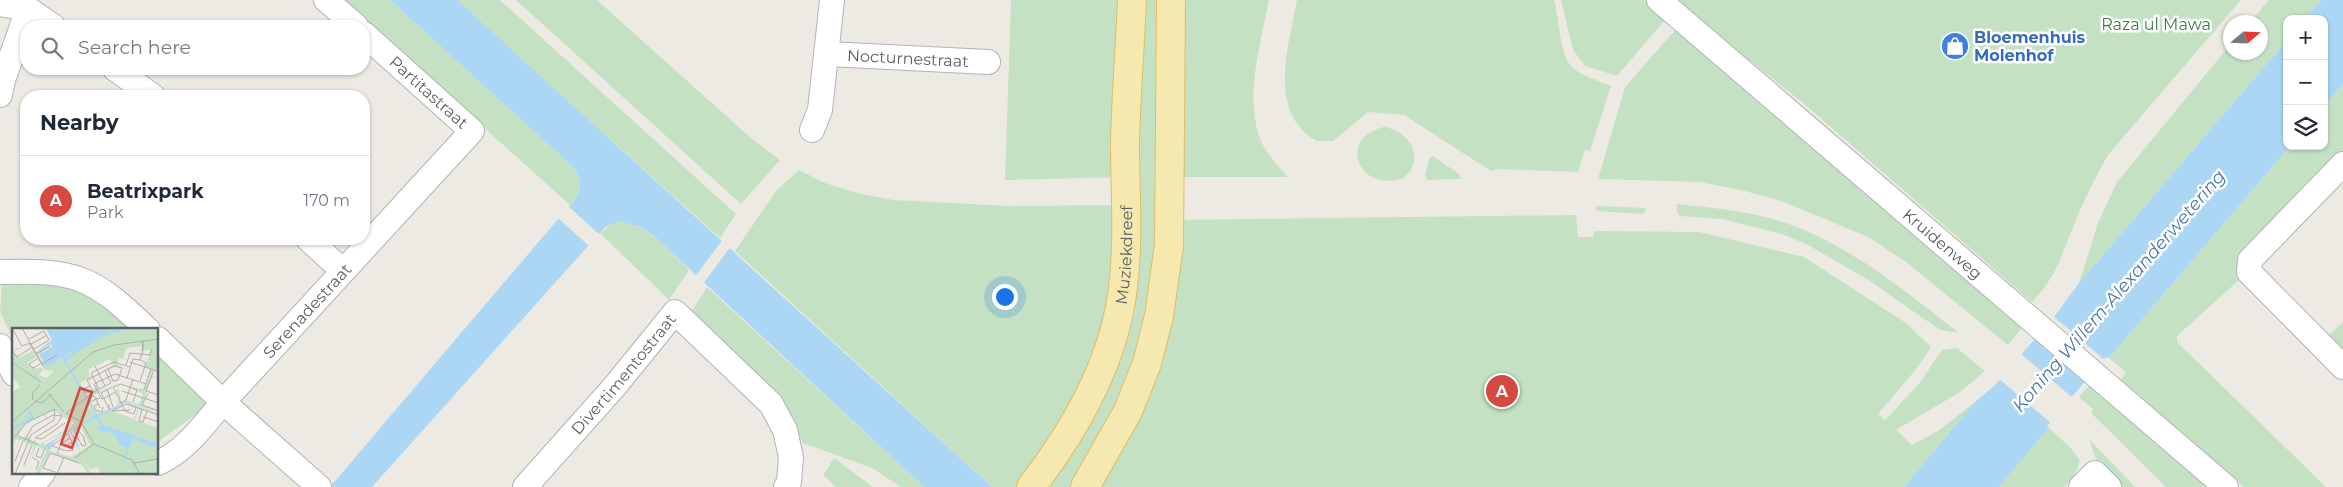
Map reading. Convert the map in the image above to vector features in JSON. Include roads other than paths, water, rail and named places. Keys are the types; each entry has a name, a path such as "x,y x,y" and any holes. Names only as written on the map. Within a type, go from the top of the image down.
{"main road":[{"name":"Muziekdreef","path":"1031,487 1055,456 1080,413 1101,370 1123,288 1125,140 1132,0"},
{"path":"1084,487 1128,411 1147,363 1159,316 1169,245 1171,0"}],"street":[{"path":"326,0 349,20"},
{"name":"Nocturnestraat","path":"812,130 820,110 828,54 832,0"},
{"name":"Kruidenweg","path":"1659,0 2226,487"},
{"path":"0,4 28,9 44,20"},
{"path":"24,20 28,9"},
{"path":"0,95 3,80 20,32"},
{"name":"Partitastraat","path":"370,39 472,131"},
{"name":"Nocturnestraat","path":"828,54 988,62"},
{"path":"123,75 145,90"},
{"name":"Serenadestraat","path":"370,241 472,131"},
{"path":"2343,164 2250,260 2249,272 2343,367"},
{"path":"314,245 342,271"},
{"name":"Serenadestraat","path":"159,463 170,458 200,431 223,402 366,245"},
{"path":"0,272 62,273 90,282 115,298 146,328"},
{"name":"Divertimentostraat","path":"525,487 615,386 676,312 771,404 785,430 791,457 789,482 786,487"},
{"path":"159,340 223,402 318,486"},
{"path":"0,346 12,370"},
{"path":"2081,487 2095,473 2109,487"},
{"path":"31,487 42,474"}],"water":[{"path":"390,0 457,0 992,487 924,487 654,236 640,227 620,221 605,227 372,487 330,487 576,198 580,185 579,178 573,167"},
{"path":"2321,0 2343,0 2343,84 2328,101 2328,15 2308,15"},
{"name":"Koning Willem-Alexanderwetering","path":"2283,45 2283,150 2287,150 2109,358 2106,357 2047,426 2049,428 1999,487 1904,487 1974,403 1994,386 2054,317 2079,283"}],"place":[{"name":"Bloemenhuis Molenhof","path":"1955,46"},
{"name":"Beatrixpark","path":"1502,391"}],"park label":[{"name":"Raza ul Mawa","path":"2156,24"}]}
